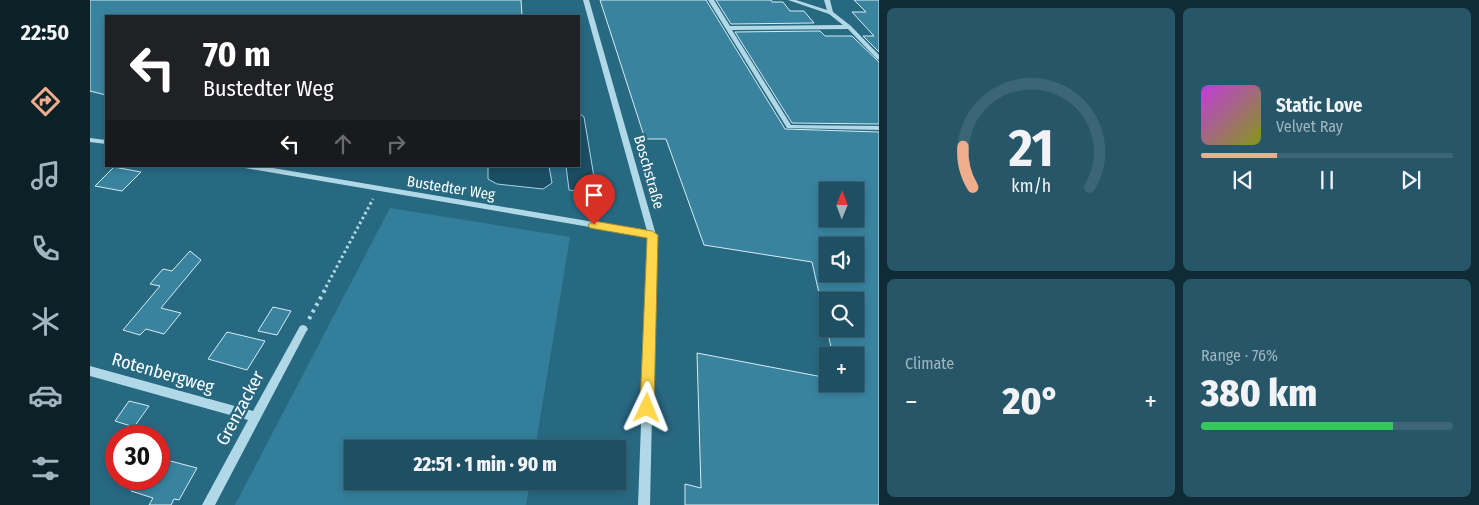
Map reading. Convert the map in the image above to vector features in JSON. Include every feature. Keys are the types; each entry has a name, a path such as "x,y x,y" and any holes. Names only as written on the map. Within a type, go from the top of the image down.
{"street":[{"name":"Boschstraße","path":"586,0 652,235 644,505"},
{"path":"711,0 789,127 879,128"},
{"path":"791,0 831,12 849,27"},
{"path":"728,28 849,27"},
{"path":"90,140 105,142"},
{"name":"Bustedter Weg","path":"251,167 652,235"},
{"name":"Grenzacker","path":"208,505 254,417 304,329"},
{"name":"Rotenbergweg","path":"90,371 254,417"}],"lane":[{"path":"827,0 831,12"},
{"path":"849,27 879,58"}],"path":[{"path":"304,329 378,190"}],"shaded area":[{"path":"580,114 584,117 596,189 591,193 569,190 566,167 580,167"},
{"path":"488,167 549,167 552,183 543,189 497,184 488,179"},
{"path":"390,208 570,237 536,440 344,440 344,490 528,490 526,505 235,505"}],"building":[{"path":"90,0 521,0 522,15 105,15 105,95 90,91"},
{"path":"600,0 706,0 785,129 879,132 879,505 685,505 685,484 701,488 697,353 819,376 819,392 864,392 864,347 831,347 829,337 864,337 864,292 819,293 812,262 704,245 666,139 645,139"},
{"path":"716,0 771,0 772,2 783,2 790,11 804,11 814,23 731,24"},
{"path":"854,0 879,0 879,52 863,36 874,36 852,12 866,12"},
{"path":"820,31 825,36 852,36 879,62 879,124 792,123 735,32"},
{"path":"114,167 141,172 122,191 95,186"},
{"path":"190,251 201,260 161,308 181,313 164,334 146,329 140,335 123,330 160,286 150,284 163,269 172,271"},
{"path":"273,307 291,311 277,335 258,331"},
{"path":"227,332 265,341 247,370 208,359"},
{"path":"129,401 149,406 135,425 115,421"},
{"path":"170,461 197,468 179,500 174,499 171,505 149,505 153,498 131,491 170,490"}],"route":[{"path":"594,225 652,235 647,408"}]}
